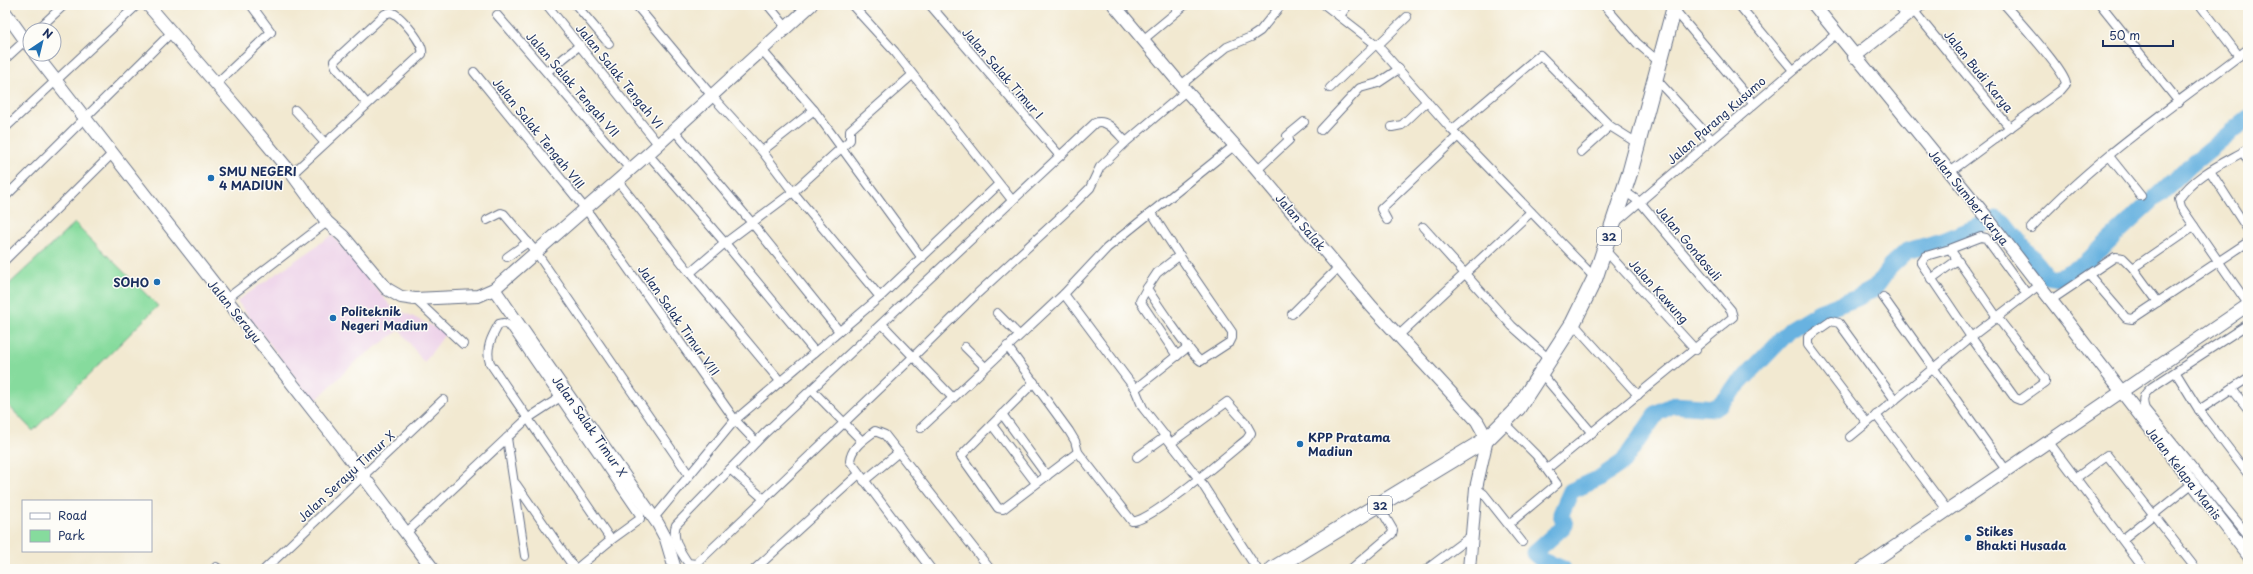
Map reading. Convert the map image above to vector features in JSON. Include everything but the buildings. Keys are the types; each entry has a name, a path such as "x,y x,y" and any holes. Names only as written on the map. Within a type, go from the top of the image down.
{"highway":[{"name":"32","path":"1273,569 1487,440 1518,408 1573,323 1595,278 1624,191 1656,78 1674,7"}],"street":[{"path":"46,22 64,5"},
{"path":"5,128 137,5"},
{"path":"148,5 217,84 292,174 327,222 343,236 387,289 402,297 415,299 478,296 492,290 648,154 761,49 811,5"},
{"path":"217,84 271,32 251,5"},
{"name":"Jalan Salak Tengah VI","path":"547,5 658,144"},
{"path":"576,5 609,44"},
{"path":"636,5 712,96 762,151 793,192 880,297"},
{"path":"768,5 786,27"},
{"path":"852,5 895,52 911,76 998,185 1012,200"},
{"name":"Jalan Salak Timur I","path":"930,5 1060,156"},
{"name":"Jalan Salak","path":"1114,5 1144,39 1183,88 1257,170 1398,336 1472,415 1487,440"},
{"path":"1144,39 1185,5"},
{"path":"1126,142 1107,124 1098,122 1012,200 756,442 684,513 676,525 675,534 680,551 688,563 696,564 978,293 1068,210 1090,188 1098,169 1183,88 1227,47 1251,37 1260,31 1281,5"},
{"path":"1325,5 1377,45 1455,133 1595,278"},
{"path":"1340,16 1348,5"},
{"path":"1604,5 1637,43 1659,62"},
{"path":"1739,5 1793,70"},
{"name":"Jalan Sumber Karya","path":"1814,5 1854,57 1985,215 2121,391"},
{"name":"Jalan Budi Karya","path":"1898,5 1913,10 2010,128"},
{"path":"1950,172 2061,90 2066,84 2065,78 2057,67 2005,5"},
{"path":"2101,5 2179,102"},
{"path":"2200,5 2239,56"},
{"path":"1674,7 1753,103"},
{"path":"1854,57 1913,10"},
{"path":"5,12 22,33"},
{"path":"292,174 367,104 423,51 422,46 413,33 391,12 388,12 380,18 334,61 336,67 367,104"},
{"name":"Jalan Salak Tengah VII","path":"497,14 548,71 630,169"},
{"path":"1330,88 1406,17"},
{"path":"5,197 172,32"},
{"name":"Jalan Parang Kusumo","path":"1613,225 1753,103 1836,34"},
{"path":"548,71 580,45"},
{"path":"5,59 22,46"},
{"path":"761,49 814,110 922,258"},
{"path":"2031,228 2072,186 2248,49"},
{"path":"1388,220 1381,209 1455,133 1540,55 1610,126 1637,143"},
{"name":"Jalan Serayu","path":"41,62 363,476 433,569"},
{"path":"1321,130 1360,88 1378,83 1399,69"},
{"name":"Jalan Salak Tengah VIII","path":"474,72 585,209"},
{"path":"690,273 726,243 793,192 850,140 850,130 911,76"},
{"path":"1656,78 1712,140"},
{"path":"1392,127 1402,125 1427,101"},
{"path":"295,110 325,143"},
{"path":"762,151 814,110"},
{"path":"1257,170 1289,140 1287,136 1304,122"},
{"path":"1581,152 1610,126"},
{"path":"674,130 752,223 839,331"},
{"path":"920,428 1064,294 1107,248 1235,145"},
{"path":"1862,569 2248,305 2181,207 2179,199 2188,188 2210,171 2245,150 2248,161"},
{"path":"5,260 113,153"},
{"path":"648,154 726,243 815,352"},
{"path":"2109,156 2141,196"},
{"path":"2210,171 2248,230"},
{"path":"617,180 690,273 780,381"},
{"path":"654,518 735,420 880,297 998,185"},
{"name":"Jalan Gondosuli","path":"1624,191 1640,202 1733,314 1732,320 1696,350"},
{"name":"Jalan Salak Timur VIII","path":"585,209 735,420 756,442"},
{"path":"1398,336 1464,273 1532,212"},
{"path":"487,220 503,213 536,252 689,475"},
{"path":"1147,288 1188,347 1201,361 1230,342 1232,335 1152,213"},
{"path":"225,300 327,222"},
{"path":"2133,268 2194,226"},
{"path":"1423,227 1512,326 1550,360"},
{"path":"1950,249 1956,261 1997,318 2045,379 2045,382 2020,400 2017,399 1971,338 1931,279 1921,261 1926,256 1950,249 1981,237 1986,238 2027,294"},
{"path":"507,257 528,242"},
{"path":"2089,275 2129,320 2220,262 2248,242"},
{"name":"Jalan Kawung","path":"1604,249 1696,350"},
{"path":"1177,356 1140,300 1157,273 1180,255"},
{"path":"2051,300 2115,256 2123,258 2133,268 2158,302"},
{"path":"1931,279 1956,261"},
{"path":"1292,314 1339,267"},
{"path":"1850,437 1971,338 2039,285"},
{"name":"Jalan Salak Timur X","path":"492,290 654,518 666,539 675,569"},
{"path":"1064,294 1135,389 1140,404 1199,479 1257,569"},
{"path":"1883,297 2006,470"},
{"path":"415,299 463,344"},
{"path":"997,313 1019,335"},
{"path":"1867,423 1808,345 1808,338 1831,322 1839,323 1895,400"},
{"path":"515,483 575,569 640,519 640,515 512,328 504,323 499,324 490,344 489,359 527,419 611,540"},
{"path":"1573,323 1638,395"},
{"path":"882,324 952,397"},
{"path":"2248,324 2176,373 2152,387 2144,394 2143,402 2145,409 2248,535"},
{"path":"1007,346 1069,431 1078,452 1129,519 1134,521 1159,508 1199,479 1250,436 1245,422 1230,403 1224,402 1168,440 1137,457"},
{"path":"965,347 985,367"},
{"path":"1135,389 1188,347"},
{"path":"1547,470 1638,395 1696,350"},
{"path":"1541,373 1592,433"},
{"path":"2176,373 2199,410 2248,474"},
{"path":"2199,410 2248,378"},
{"path":"1034,382 961,456 998,508 1003,509 1008,507 1036,483 1078,452"},
{"path":"2232,389 2248,409"},
{"path":"812,390 862,441"},
{"name":"Jalan Kelapa Manis","path":"2121,391 2248,555"},
{"path":"406,533 527,419 559,398"},
{"name":"Jalan Serayu Timur X","path":"265,569 443,400"},
{"path":"1002,414 1047,476"},
{"path":"1876,416 1948,511"},
{"path":"1504,423 1518,436 1556,482 1556,486 1509,524"},
{"path":"992,424 1036,483"},
{"path":"931,569 850,461 850,456 862,441 875,431 885,435 990,569"},
{"path":"1469,569 1476,488 1487,440"},
{"path":"2048,441 2144,569"},
{"path":"503,442 515,483 525,556"},
{"path":"755,569 862,477 899,452"},
{"path":"2076,478 2107,455 2196,569"},
{"path":"730,469 764,499"},
{"path":"2123,540 2193,483"},
{"path":"1476,488 1484,494 1522,542"},
{"path":"1351,569 1392,534 1392,530 1379,506"},
{"path":"1427,569 1471,536"}],"shaded area":[{"name":"Politeknik Negeri Madiun","path":"332,235 391,306 446,333 424,363 400,330 356,361 314,402 237,301"}],"green space":[{"path":"75,223 158,306 33,431 5,402 5,288"}],"waterway":[{"path":"1563,569 1543,561 1534,553 1565,525 1561,514 1571,491 1598,479 1623,462 1657,413 1673,405 1716,408 1791,329 1819,312 1857,298 1875,288 1890,267 1907,251 1943,241 1996,219 2005,224 2046,276 2057,278 2083,265 2187,168 2248,118"}],"place":[{"name":"SMU NEGERI 4 MADIUN","path":"211,178"},
{"name":"SOHO","path":"157,282"},
{"name":"Politeknik Negeri Madiun","path":"333,318"},
{"name":"KPP Pratama Madiun","path":"1300,444"},
{"name":"Stikes Bhakti Husada","path":"1968,538"}]}
